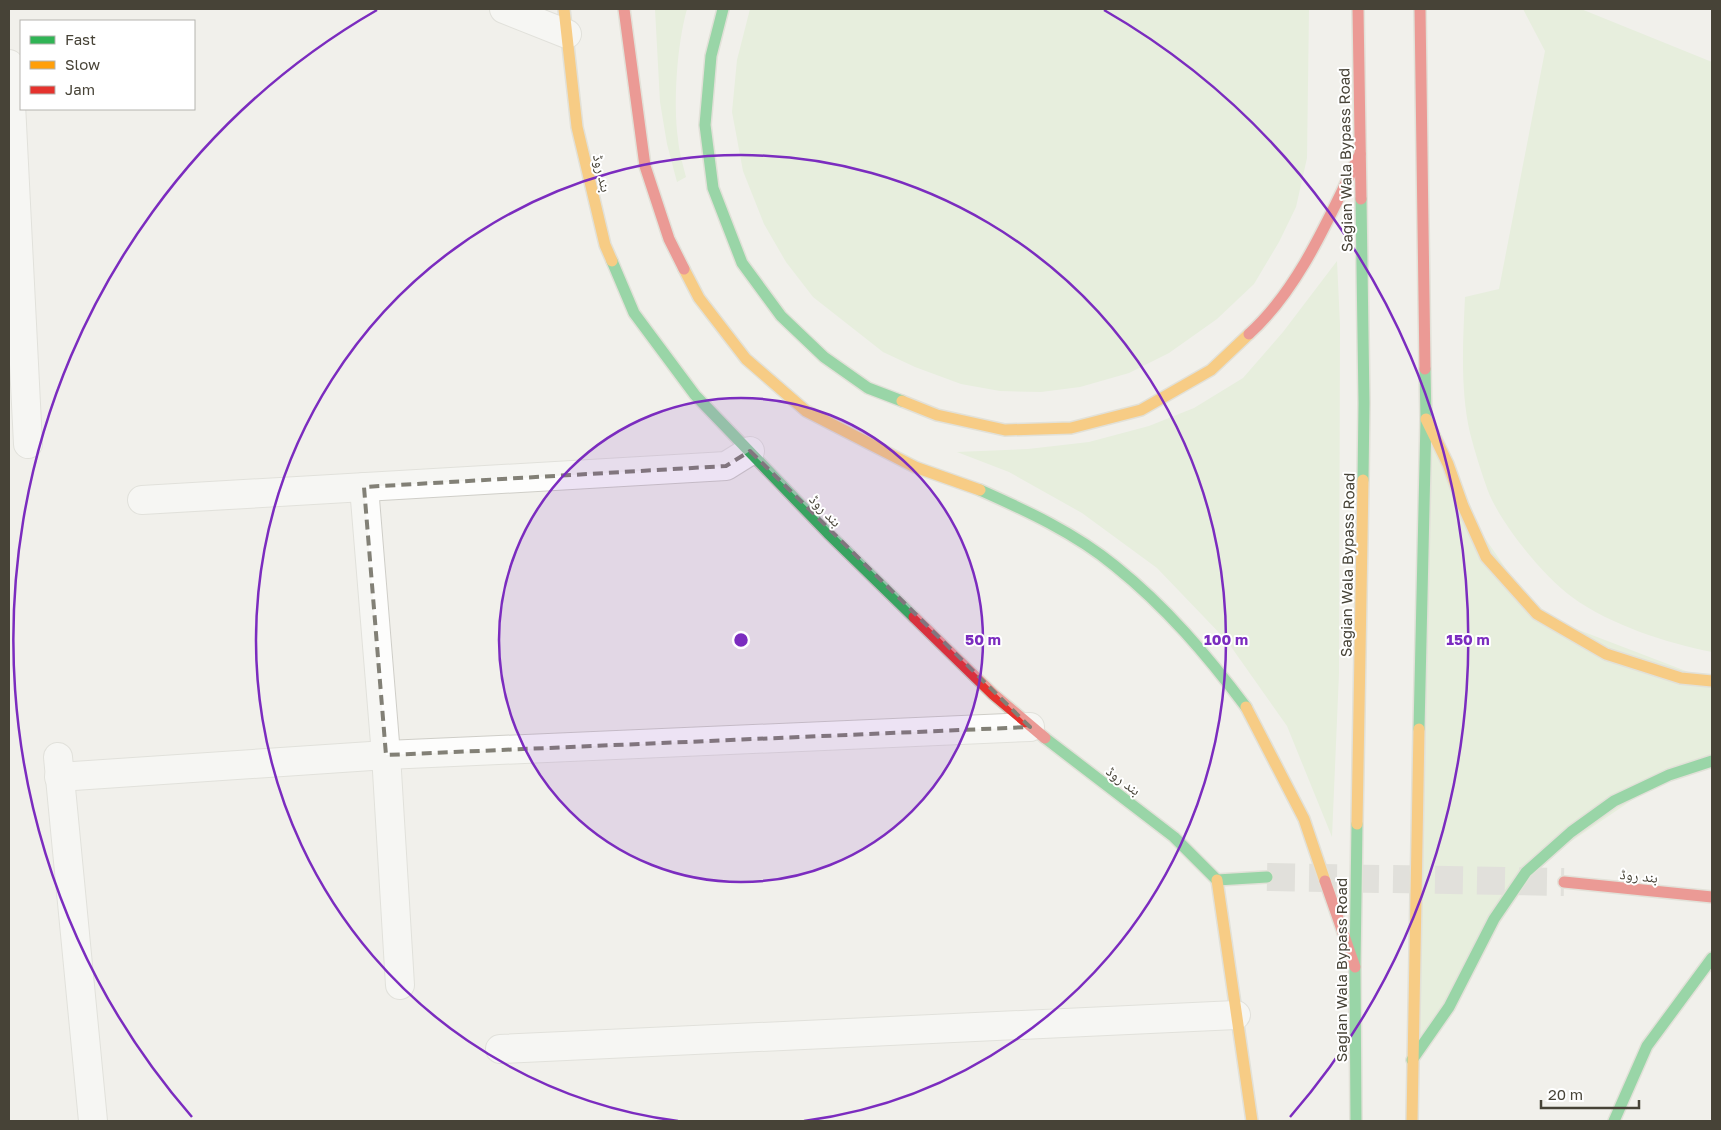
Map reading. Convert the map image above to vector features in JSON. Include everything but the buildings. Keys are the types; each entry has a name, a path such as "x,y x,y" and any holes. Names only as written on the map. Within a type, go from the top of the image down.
{"main road":[{"path":"624,9 645,166 669,239 699,298 746,359 806,411 914,467 977,489 1030,512 1077,540 1114,566 1162,607 1208,657 1250,712 1304,819 1355,967"},
{"path":"723,9 711,56 705,125 713,188 742,263 781,316 824,357 868,388 937,415 1005,430 1071,428 1141,410 1211,370 1266,319 1294,279 1319,236 1360,154"},
{"name":"Sagian Wala Bypass Road","path":"1356,1121 1355,967 1364,402 1358,9"},
{"path":"1412,1121 1426,419 1420,9"},
{"name":"بند روڈ","path":"566,21 577,127 605,245 634,313 695,395 828,533 1030,728 1174,838 1217,880"},
{"path":"1426,419 1448,464 1462,506 1486,557 1537,614 1606,654 1681,678 1712,681"},
{"path":"1412,1060 1449,1007 1494,919 1526,872 1571,832 1614,801 1669,775 1712,761"},
{"path":"1252,1121 1217,880 1267,877"},
{"name":"بند روڈ","path":"1564,882 1712,897"},
{"path":"1614,1121 1648,1046 1712,958"}],"street":[{"path":"504,9 566,21"},
{"path":"9,64 28,444"},
{"path":"142,500 726,466 750,451"},
{"path":"364,487 386,755 400,984"},
{"path":"93,1121 59,767 1030,728"},
{"path":"500,1049 1236,1015"}],"highlighted area":[{"path":"750,451 1030,727 386,755 364,487 726,466"}],"green space":[{"path":"655,9 687,9 678,56 676,91 679,144 686,177 677,182 667,144 660,102"},
{"path":"750,9 1309,9 1307,158 1296,207 1279,242 1254,284 1217,319 1169,353 1129,373 1080,387 1041,392 1000,391 961,384 915,367 883,352 813,297 786,262 764,224 743,171 732,112 737,60"},
{"path":"1523,9 1581,9 1712,62 1712,652 1676,644 1639,632 1587,607 1561,588 1536,563 1503,519 1488,491 1476,455 1470,433 1463,382 1465,297 1499,289 1545,51"},
{"path":"1337,261 1340,325 1339,673 1332,837 1287,726 1227,641 1157,568 1082,513 1009,472 957,452 1028,449 1089,442 1149,426 1194,408 1243,378 1283,332"},
{"path":"1426,419 1463,506 1537,614 1712,681 1712,761 1669,775 1526,872 1414,1056"}],"tunnel":[{"path":"1267,877 1564,882"}],"traffic: fast":[{"path":"723,9 711,56 705,125 713,188 742,263 781,316 824,357 868,388 902,401"},
{"path":"1361,199 1364,403 1363,480"},
{"path":"612,261 634,313 695,395 828,533 914,617"},
{"path":"1419,729 1426,419 1425,369"},
{"path":"980,490 1067,533 1115,566 1152,598 1185,632 1246,707"},
{"path":"1045,738 1174,837 1217,880 1267,877"},
{"path":"1412,1060 1449,1007 1494,919 1526,872 1571,832 1614,801 1669,775 1712,761"},
{"path":"1356,1121 1355,967 1357,824"},
{"path":"1614,1121 1647,1046 1712,958"}],"traffic: slow":[{"path":"564,9 577,127 605,245 612,261"},
{"path":"684,269 699,298 746,359 806,411 915,467 980,490"},
{"path":"902,401 937,415 1005,430 1071,428 1141,410 1211,370 1249,334"},
{"path":"1426,419 1448,464 1463,506 1486,557 1537,614 1606,654 1681,678 1712,681"},
{"path":"1357,824 1363,480"},
{"path":"1246,707 1304,819 1325,881"},
{"path":"1412,1121 1419,729"},
{"path":"1217,880 1252,1121"}],"traffic: jam":[{"path":"624,9 645,166 669,239 684,269"},
{"path":"1358,9 1361,199"},
{"path":"1420,9 1425,369"},
{"path":"1249,334 1267,316 1299,273 1325,226 1360,154"},
{"path":"914,617 993,694 1045,738"},
{"path":"1325,881 1355,967"},
{"path":"1564,882 1712,897"}]}
